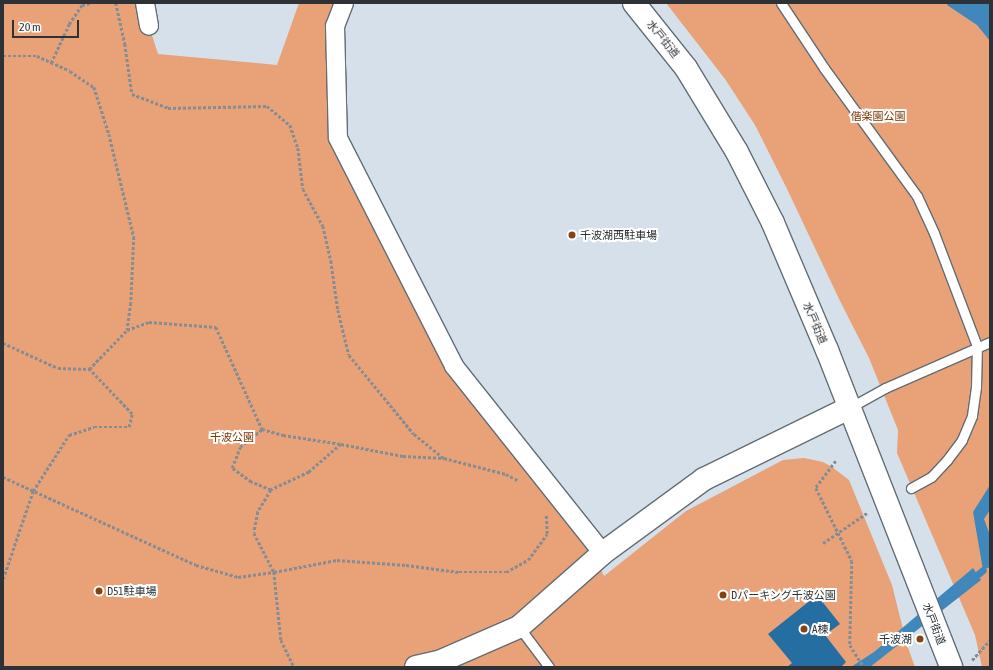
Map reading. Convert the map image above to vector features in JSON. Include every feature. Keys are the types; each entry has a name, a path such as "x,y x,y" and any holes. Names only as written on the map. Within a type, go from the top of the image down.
{"main road":[{"name":"水戸街道","path":"634,3 686,68 737,152 773,223 827,350 849,408 960,665"},
{"path":"416,667 441,661 519,627 603,553 704,479 849,408"}],"street":[{"path":"145,3 149,26"},
{"path":"344,3 335,26 338,138 454,366 603,553"}],"lane":[{"path":"781,3 824,68 917,196 934,232 977,346 976,387 972,416 962,440 947,460 931,477 911,488"},
{"path":"849,408 884,388 977,346 990,342"},
{"path":"519,627 549,667"}],"path":[{"path":"51,62 69,24 82,4 91,3"},
{"path":"116,3 125,44 132,94 168,108 267,106 290,126 298,148 303,189 323,226 331,261 338,310 349,355 414,434 444,458"},
{"path":"3,56 37,56 70,71 94,87 109,134 134,237 131,304 127,330"},
{"path":"89,369 127,330 150,322 216,328 262,429 283,435 342,444 403,456 444,458 506,474 525,484"},
{"path":"3,344 58,368 89,369 132,414 129,427 94,427 69,435 33,492 3,579"},
{"path":"262,429 240,447 232,468 251,482 271,490"},
{"path":"294,667 281,640 274,572 254,533 258,512 271,490 309,472 342,444"},
{"path":"836,461 816,488 852,562 850,645 864,667"},
{"path":"3,477 33,492 196,565 238,577 337,560 406,565 459,572 506,572 528,560 548,534 545,509"},
{"path":"823,543 868,513"},
{"path":"960,665 990,640"}],"green space":[{"name":"千波公園","path":"3,3 145,3 149,26 158,54 277,65 299,3 344,3 338,138 454,366 590,546 604,576 686,511 783,460 804,458 823,462 849,480 892,585 907,645 915,667 3,667"},
{"name":"偕楽園公園","path":"666,3 990,3 990,667 982,667 975,635 897,453 898,430 869,358 840,301 788,191 755,125 725,79"}],"water":[{"path":"948,3 990,3 990,41 977,25 947,5"},
{"path":"990,485 990,510 984,519 990,535 990,567 983,570 973,512"},
{"path":"973,568 981,580 870,667 851,667 874,652"}],"building":[{"name":"A棟","path":"817,595 840,624 825,635 846,662 841,667 787,667 792,663 768,634"}],"waterway":[{"path":"978,574 983,570"}],"place":[{"name":"千波湖西駐車場","path":"572,235"},
{"name":"D51駐車場","path":"99,591"},
{"name":"Dパーキング千波公園","path":"723,595"},
{"name":"A棟","path":"804,629"},
{"name":"千波湖","path":"920,639"}]}
